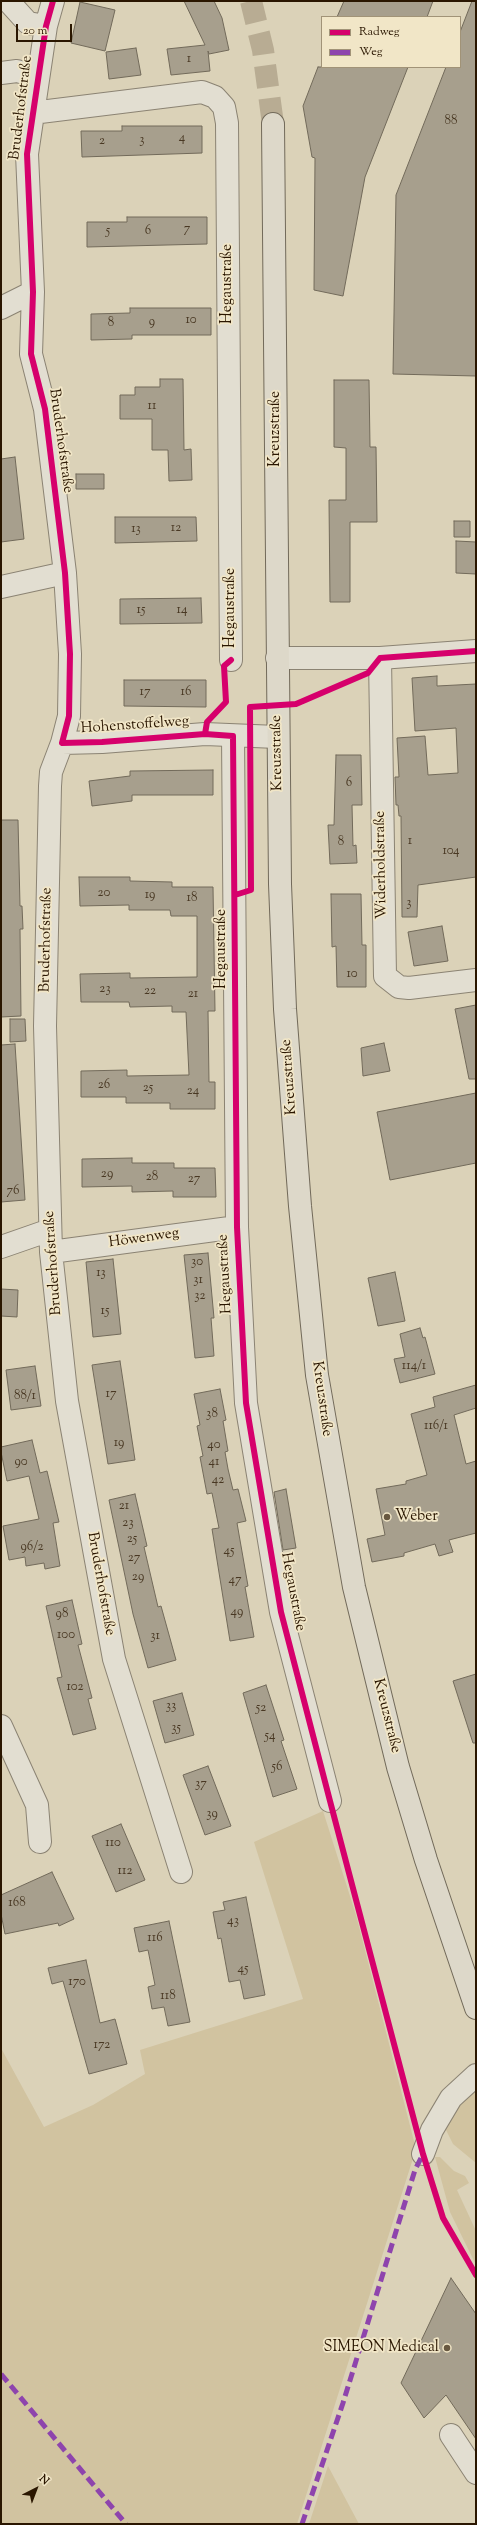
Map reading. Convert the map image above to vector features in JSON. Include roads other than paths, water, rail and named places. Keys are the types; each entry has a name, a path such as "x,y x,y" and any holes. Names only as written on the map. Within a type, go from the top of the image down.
{"main road":[{"name":"Kreuzstraße","path":"273,124 277,737 285,1009 300,1206 317,1376 354,1587 396,1759 426,1860 475,2006"}],"street":[{"path":"8,1 28,23 46,26"},
{"name":"Bruderhofstraße","path":"53,1 46,26 27,154 33,292 32,354 45,409 65,573 70,654 69,716 62,743 51,772 50,786 45,1026 51,1252 67,1401 114,1659 181,1872"},
{"path":"1,73 17,71 38,76"},
{"name":"Hegaustraße","path":"32,113 202,92 215,97 224,107 227,123 231,660"},
{"path":"1,308 33,292"},
{"path":"1,587 65,573"},
{"path":"277,658 380,658 476,651"},
{"name":"Widerholdstraße","path":"380,658 385,976 399,987 409,988 476,980"},
{"name":"Hohenstoffelweg","path":"62,743 102,742 205,734 277,737"},
{"name":"Hegaustraße","path":"233,736 237,1227 248,1419 281,1612 330,1801"},
{"name":"Höwenweg","path":"51,1252 237,1227"},
{"path":"1,1246 50,1230"},
{"path":"1,1726 37,1805 40,1842"},
{"path":"424,2154 432,2130 452,2098 476,2075"},
{"path":"451,2435 476,2473"}],"tunnel":[{"path":"251,1 263,50 273,124"}],"place":[{"name":"Weber","path":"387,1517"},
{"name":"SIMEON Medical","path":"447,2348"}]}
